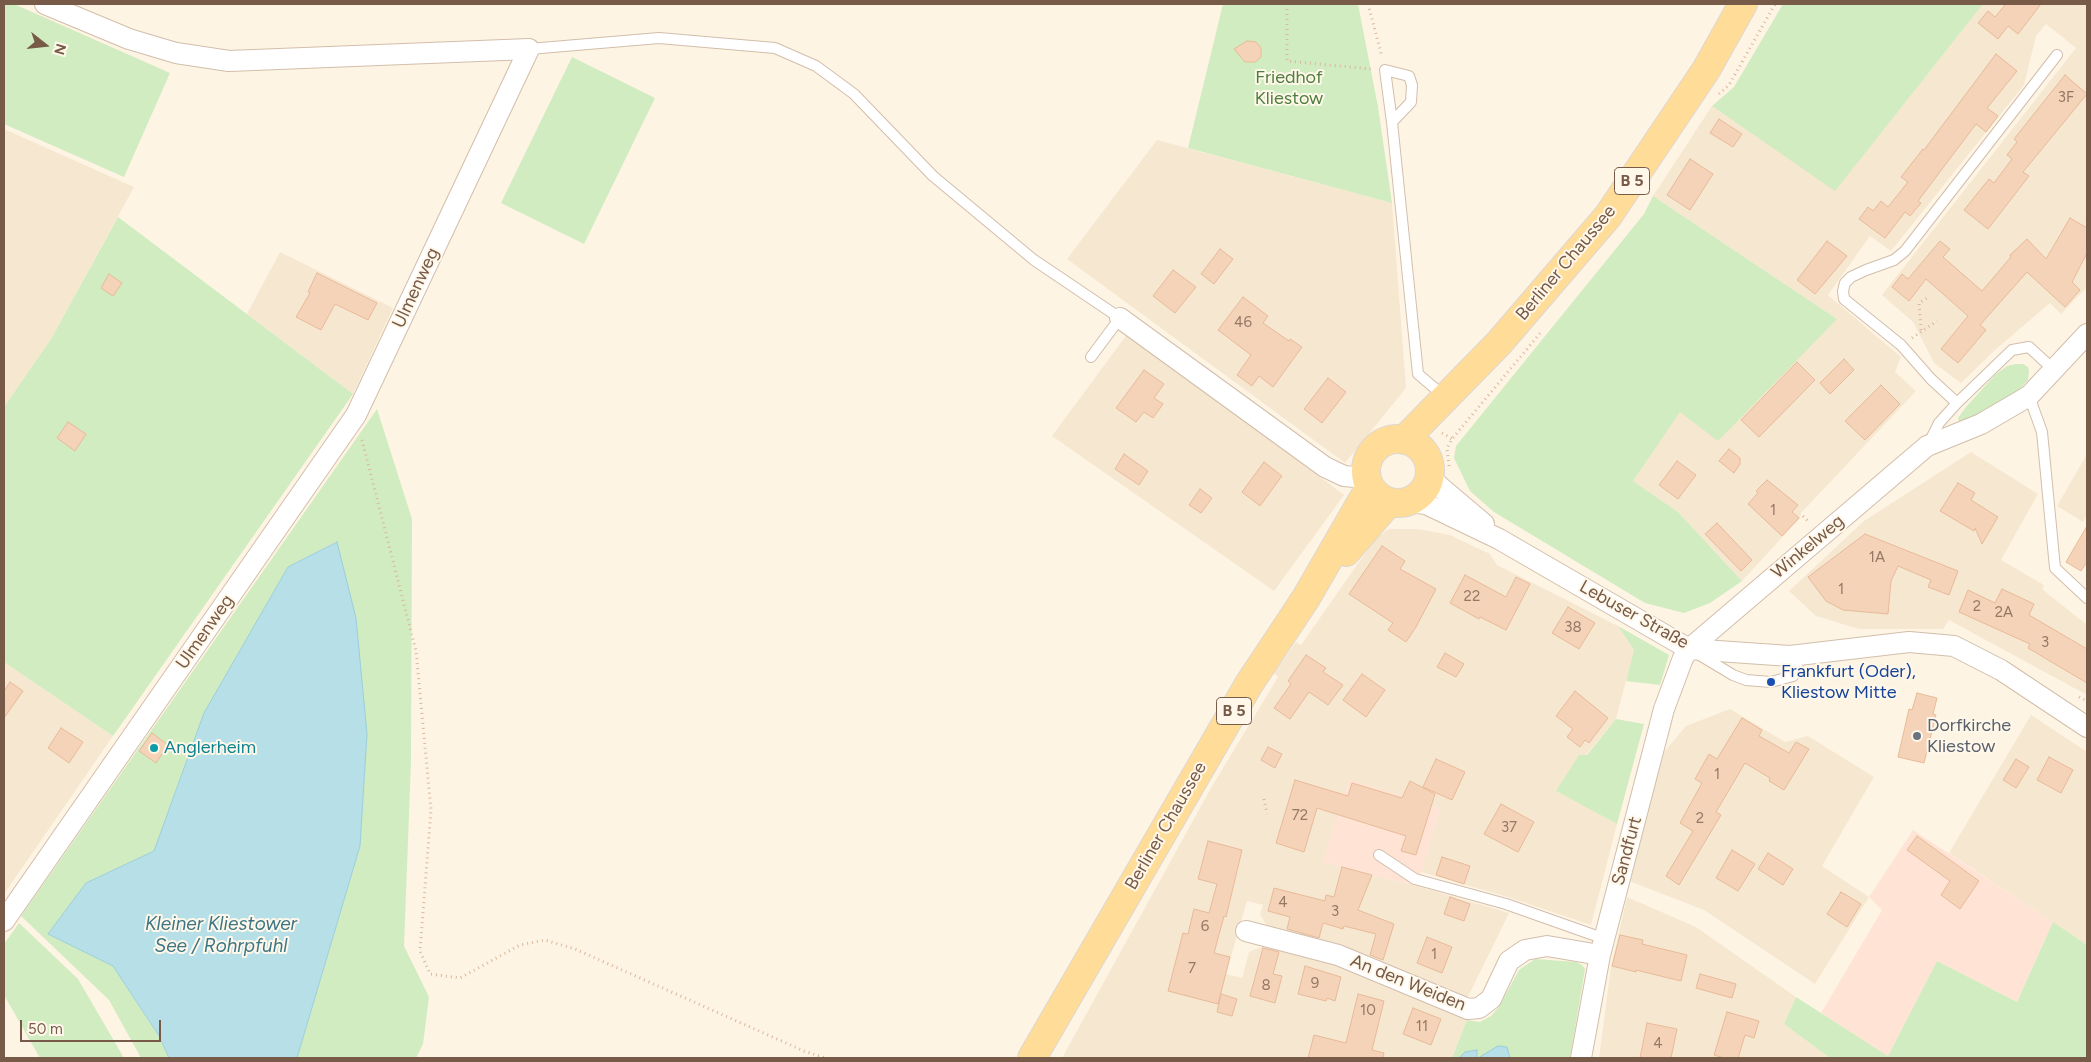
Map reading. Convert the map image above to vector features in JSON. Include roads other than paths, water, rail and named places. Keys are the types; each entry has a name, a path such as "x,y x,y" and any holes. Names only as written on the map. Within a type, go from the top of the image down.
{"main road":[{"name":"Berliner Chaussee","path":"1420,456 1445,398 1499,343 1608,216 1706,70 1744,4"},
{"name":"Berliner Chaussee","path":"1420,456 1499,343"},
{"path":"1395,439 1420,456 1423,492 1384,492 1368,460 1378,446 1395,439"},
{"name":"Berliner Chaussee","path":"1032,1058 1249,684 1306,598 1384,492"}],"street":[{"path":"45,4 129,39 176,53 229,61 529,49"},
{"name":"Ulmenweg","path":"4,921 356,415 529,49"},
{"path":"1120,318 1325,467 1384,492"},
{"name":"Winkelweg","path":"1689,649 1927,446 1981,424 2029,396 2087,334"},
{"name":"Lebuser Straße","path":"1420,456 1439,486 1499,539"},
{"name":"Lebuser Straße","path":"1384,492 1426,504 1499,539 1689,649 1790,656 1909,642 1954,646 2001,670 2087,727"},
{"name":"Sandfurt","path":"1582,1058 1602,947 1664,709 1683,658 1689,649"},
{"name":"An den Weiden","path":"1246,932 1338,955 1468,1009 1479,1008 1491,999 1509,961 1525,950 1547,946 1602,947"}],"lane":[{"path":"529,49 659,38 775,48 816,66 854,94 933,176 1026,254 1120,318 1091,357"},
{"path":"1957,403 1931,379 1901,345 1844,299 1845,283 1850,277 1894,260 1905,251 2057,55"},
{"path":"1392,122 1411,102 1412,85 1408,76 1385,70 1418,374 1445,398"},
{"name":"Winkelweg","path":"1927,446 1939,423 2012,350 2029,348 2054,370"},
{"path":"2029,396 2042,432 2055,568 2087,598"},
{"path":"1689,649 1733,675 1746,680 1770,682 1794,676 1798,670 1797,664 1790,656"},
{"path":"1379,854 1415,879 1506,904 1602,947"}],"water":[{"name":"Kleiner Kliestower See / Rohrpfuhl","path":"337,542 356,618 367,734 360,846 297,1058 169,1058 159,1036 113,966 48,934 86,883 154,851 204,713 288,567"},
{"path":"1498,1046 1507,1047 1510,1058 1478,1058"},
{"path":"1477,1050 1477,1058 1459,1058 1465,1052"}],"place":[{"name":"Frankfurt (Oder), Kliestow Mitte","path":"1771,682"},
{"name":"Dorfkirche Kliestow","path":"1917,736"},
{"name":"Anglerheim","path":"154,748"}],"park label":[{"name":"Friedhof Kliestow","path":"1289,88"}]}
